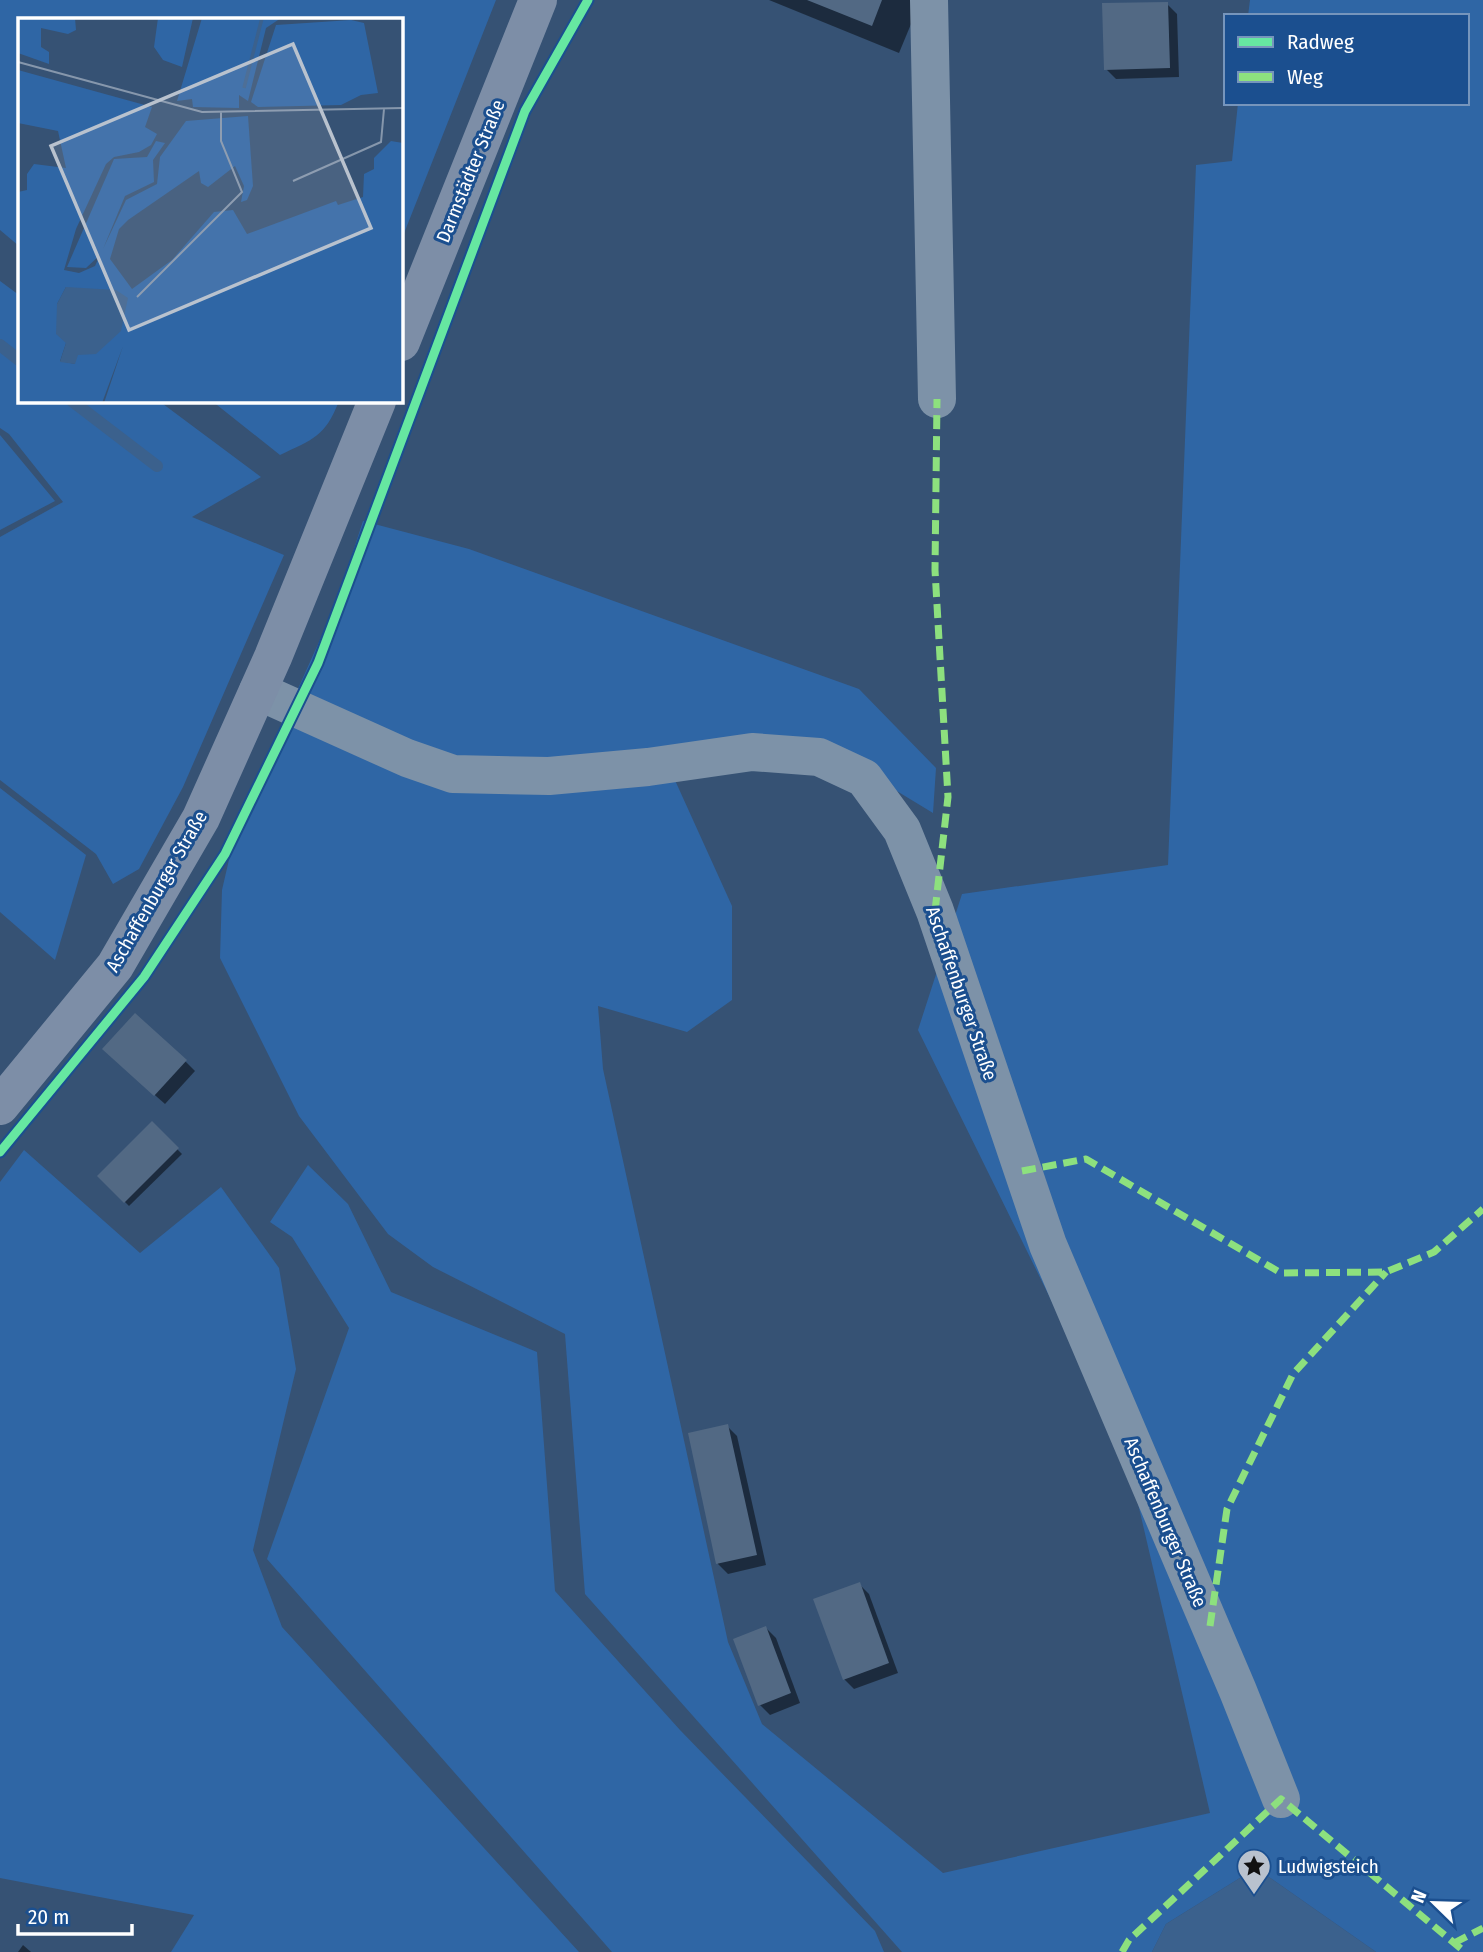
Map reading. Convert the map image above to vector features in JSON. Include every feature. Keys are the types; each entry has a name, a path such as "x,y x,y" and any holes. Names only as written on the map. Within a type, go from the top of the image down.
{"main road":[{"name":"Darmstädter Straße","path":"402,340 538,0"},
{"name":"Aschaffenburger Straße","path":"0,1106 114,966 201,818 266,674 377,402"}],"lane":[{"path":"929,0 937,399"},
{"name":"Aschaffenburger Straße","path":"266,674 407,758 453,774 550,776 648,768 752,752 819,757 864,778 902,830 907,842 935,911 1048,1245 1238,1691 1281,1799"}],"shaded area":[{"path":"0,0 496,0 402,238 402,18 18,18 18,245 0,230"},
{"path":"1250,0 1483,0 1483,1952 1376,1952 1256,1868 1166,1924 1152,1952 902,1952 585,1594 565,1334 433,1267 388,1234 299,1116 220,958 222,890 237,825 336,604 363,521 469,549 859,689 936,768 933,813 826,748 664,756 732,906 732,1000 687,1032 598,1006 603,1069 728,1642 762,1724 943,1873 1210,1813 1126,1452 918,1030 962,894 1168,865 1196,165 1232,161 1238,105 1469,105 1469,14 1248,14"},
{"path":"0,281 18,294 18,402 160,402 261,477 192,517 284,555 183,787 139,869 113,884 96,854 0,780 0,537 63,502 9,434 0,428"},
{"path":"213,402 339,402 323,430 280,455"},
{"path":"0,435 55,501 0,530"},
{"path":"0,788 86,855 55,960 0,912"},
{"path":"24,1150 140,1253 221,1187 279,1268 296,1369 253,1550 282,1627 579,1952 171,1952 194,1915 0,1878 0,1182"},
{"path":"308,1165 348,1204 391,1292 537,1352 555,1591 680,1730 875,1931 884,1952 612,1952 267,1559 349,1328 292,1237 270,1222"},
{"name":"Ludwigsteich","path":"1256,1868 1376,1952 1152,1952 1166,1924"}],"building":[{"path":"807,0 882,0 872,26"},
{"path":"1168,2 1170,68 1104,70 1102,3"},
{"path":"135,1013 187,1060 154,1096 102,1049"},
{"path":"152,1121 179,1148 124,1203 97,1176"},
{"path":"728,1424 757,1555 716,1564 688,1433"},
{"path":"860,1582 889,1663 843,1680 813,1599"},
{"path":"766,1626 791,1693 758,1706 733,1639"}],"waterway":[{"path":"0,345 18,359"},
{"path":"73,402 157,466"}],"marked path":[{"path":"935,911 948,797 935,570 937,399"},
{"path":"1022,1171 1086,1159 1281,1273 1386,1272 1434,1252 1483,1209"},
{"path":"1210,1626 1227,1509 1293,1374 1386,1272"},
{"path":"1122,1952 1129,1940 1281,1799 1465,1952"},
{"path":"1454,1943 1483,1928"}],"cycle path":[{"path":"0,1152 144,977 225,854 318,663 525,111 588,0"}],"place":[{"name":"Ludwigsteich","path":"1254,1896"}]}
